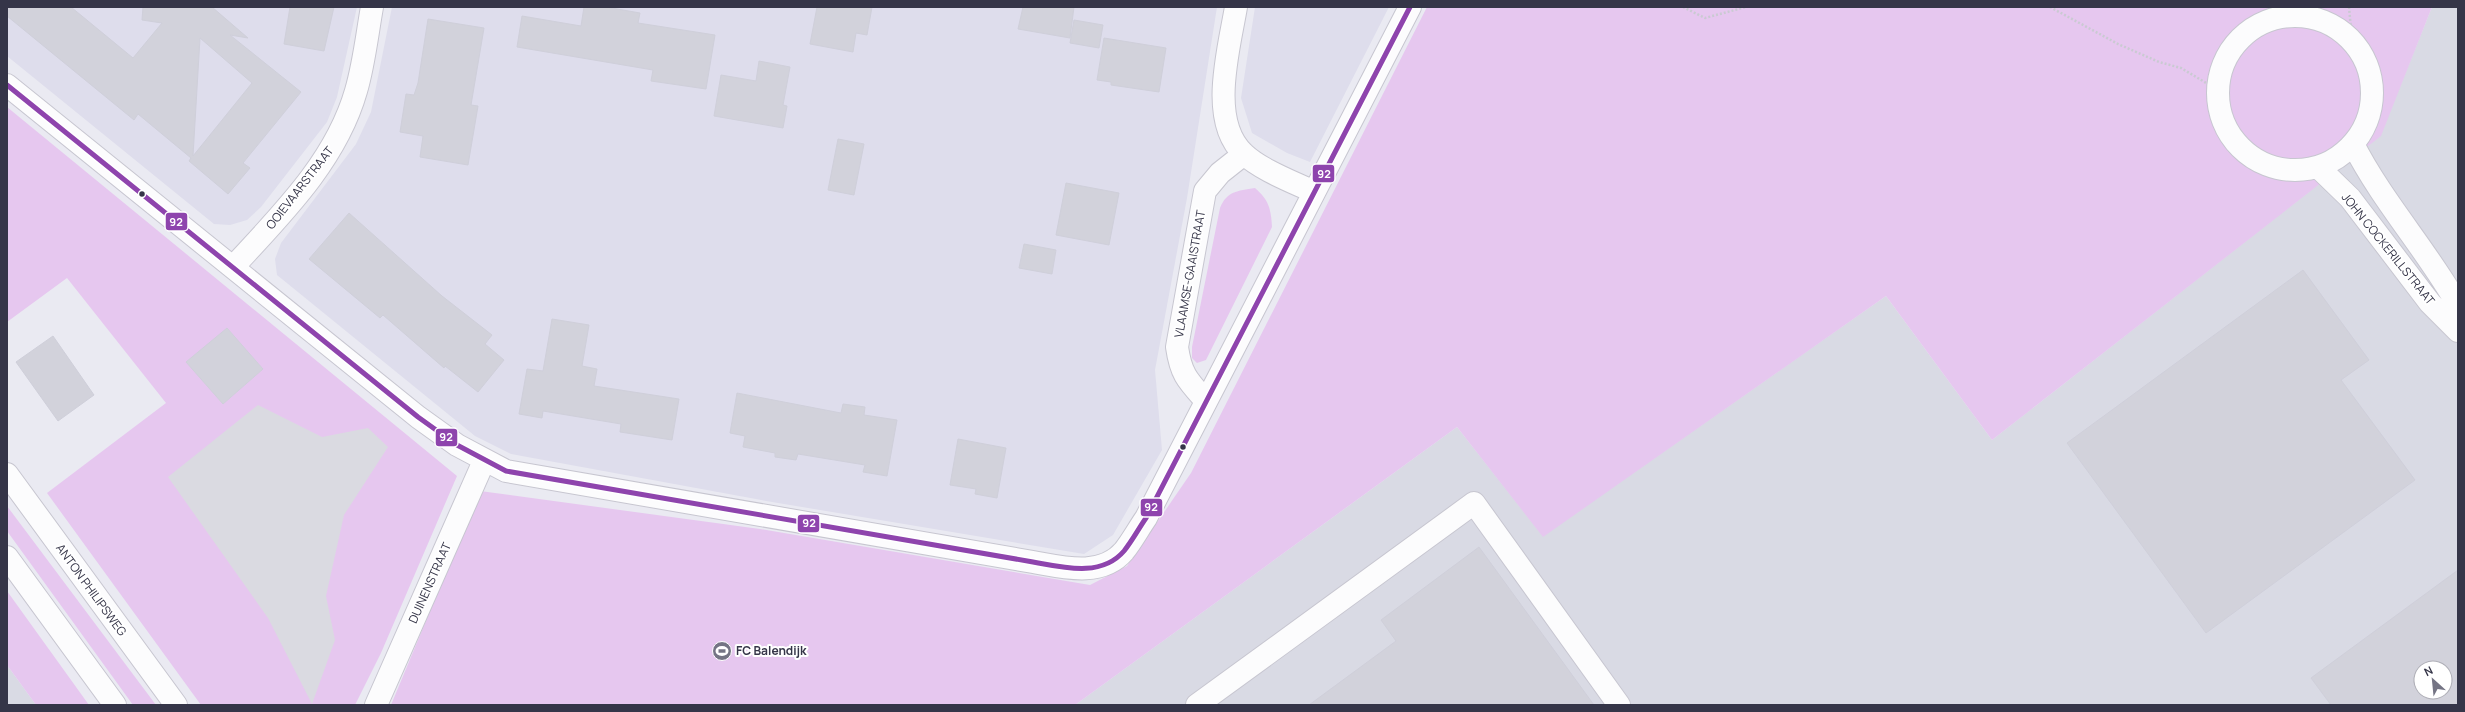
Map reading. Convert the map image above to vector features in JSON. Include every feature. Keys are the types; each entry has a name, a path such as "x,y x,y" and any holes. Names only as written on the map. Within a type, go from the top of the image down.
{"street":[{"name":"OOIEVAARSTRAAT","path":"233,267 272,225 336,143 357,90 372,7"},
{"path":"1236,7 1223,85 1224,111 1228,130 1244,154 1273,172 1314,192"},
{"path":"7,85 418,417 456,445 484,461 506,471 1033,562 1090,569 1105,564 1123,552 1146,518 1410,7"},
{"path":"2280,17 2306,17 2331,24 2352,40 2363,55 2370,73 2372,92 2370,111 2364,128 2353,144 2337,158 2318,167 2294,170 2269,166 2248,154 2231,136 2220,114 2218,90 2223,65 2236,43 2256,26 2280,17"},
{"name":"JOHN COCKERILLSTRAAT","path":"2353,144 2368,174 2424,251 2458,305"},
{"name":"VLAAMSE-GAAISTRAAT","path":"1206,401 1188,381 1180,367 1177,347 1205,191 1220,173 1244,154"},
{"name":"JOHN COCKERILLSTRAAT","path":"2318,167 2350,198 2430,302 2458,330"},
{"name":"DUINENSTRAAT","path":"376,705 484,461"},
{"name":"ANTON PHILIPSWEG","path":"7,474 176,705"},
{"path":"1197,705 1474,503 1619,705"},
{"path":"7,557 115,705"}],"path":[{"path":"1683,7 1705,18 1746,7"},
{"path":"2050,7 2118,44 2159,62 2181,68 2218,90"},
{"path":"2348,7 2352,40"}],"shaded area":[{"path":"7,7 357,7 337,97 327,122 261,207 247,220 230,225 214,224 7,56"},
{"path":"392,7 1217,7 1187,198 1155,370 1162,450 1113,535 1084,554 772,502 511,454 475,436 277,275 275,259 281,243 356,144 371,112"},
{"path":"1255,7 1389,7 1310,162 1287,153 1252,133 1241,98"},
{"path":"1427,7 2432,7 2381,136 1992,440 1886,296 1543,537 1457,427 1075,705 391,705 480,491 760,529 1090,585 1127,566 1191,473"},
{"path":"2432,7 2458,7 2458,705 1075,705 1457,427 1543,536 1886,296 1992,440 2380,136"},
{"path":"7,107 457,476 381,653 355,705 201,705 47,493 166,403 67,278 7,322"},
{"path":"1255,188 1260,192 1268,205 1272,227 1206,360 1197,363 1192,358 1192,347 1220,208 1229,195 1238,191"},
{"path":"258,405 322,437 368,428 388,447 344,515 326,596 335,640 312,704 268,618 168,477"},
{"path":"7,506 156,705 133,705 7,531"},
{"path":"7,591 89,705 36,705 7,665"},
{"path":"7,665 36,705 7,705"}],"building":[{"path":"7,7 71,7 133,58 162,23 142,20 143,7 212,7 248,38 230,35 301,92 243,163 250,168 228,194 189,161 191,158 138,114 134,120 7,16","holes":["200,38 252,83 193,156"]},
{"path":"290,7 334,7 324,51 284,44"},
{"path":"584,7 606,7 640,13 638,23 715,35 706,89 651,81 653,70 517,47 522,16 581,26"},
{"path":"817,7 872,7 867,35 856,33 853,52 810,44"},
{"path":"1023,7 1074,7 1070,38 1018,29"},
{"path":"428,19 484,28 471,105 478,106 468,165 420,157 423,136 400,132 406,94 414,95 418,83"},
{"path":"1074,20 1103,25 1099,48 1070,43"},
{"path":"1104,38 1166,48 1159,92 1111,85 1111,82 1097,80"},
{"path":"759,61 790,67 783,105 787,106 783,128 714,116 721,75 756,81"},
{"path":"838,139 864,144 854,195 828,190"},
{"path":"1066,183 1119,193 1109,245 1056,235"},
{"path":"349,213 442,296 492,335 485,344 504,360 478,392 445,366 444,368 383,315 380,318 309,259"},
{"path":"1024,244 1056,250 1052,274 1019,268"},
{"path":"2303,270 2369,360 2341,380 2415,480 2206,633 2067,443"},
{"path":"552,319 589,325 582,366 597,369 594,386 679,399 672,440 620,432 621,424 543,411 542,418 519,414 527,369 543,371"},
{"path":"227,328 263,369 223,404 186,362"},
{"path":"53,336 94,395 58,421 16,362"},
{"path":"737,393 841,413 843,404 865,407 864,415 897,420 887,476 863,472 865,465 798,454 796,460 775,457 775,453 743,447 745,436 730,433"},
{"path":"958,439 1006,448 997,498 975,494 976,489 950,485"},
{"path":"1479,547 1594,705 1309,705 1396,641 1381,620"},
{"path":"2458,570 2458,705 2331,705 2311,678"}],"transit line":[{"name":"92","path":"7,85 418,417 457,445 506,471 1068,568 1093,568 1104,565 1115,559 1124,551 1146,518 1410,7"}],"place":[{"name":"FC Balendijk","path":"722,651"}]}
